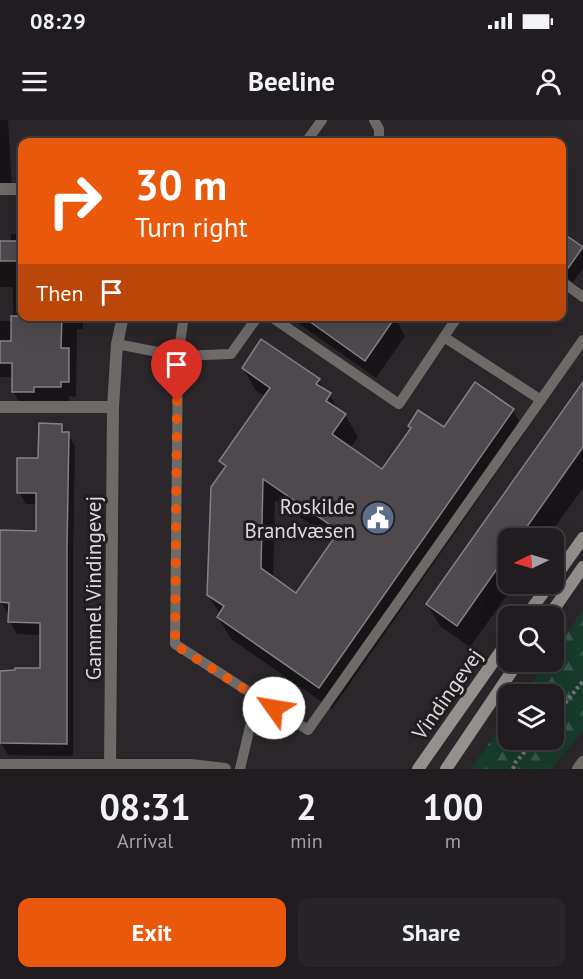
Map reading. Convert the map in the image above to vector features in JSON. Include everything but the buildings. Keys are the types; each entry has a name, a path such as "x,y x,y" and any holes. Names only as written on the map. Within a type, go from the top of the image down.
{"main road":[{"path":"564,565 583,538"},
{"path":"556,606 583,567"},
{"name":"Vindingevej","path":"418,769 498,655"},
{"name":"Vindingevej","path":"446,769 511,672"}],"street":[{"path":"0,189 18,189"},
{"name":"Gammel Vindingevej","path":"110,767 113,407 117,344 122,321"},
{"path":"0,407 113,407"},
{"path":"578,769 583,762"},
{"path":"0,765 110,767 191,765 225,769"}],"lane":[{"path":"309,138 322,120"},
{"path":"374,120 379,129 379,138"},
{"path":"566,285 583,297"},
{"path":"183,321 178,356 175,645 308,730 583,340"},
{"path":"117,344 178,356 231,354 254,321"},
{"path":"277,321 399,404 455,321"},
{"path":"444,337 541,400"},
{"path":"240,769 257,697"}],"path":[{"path":"564,705 583,681"},
{"path":"513,769 527,750"}],"green space":[{"path":"583,610 583,731 551,769 471,769 498,730 498,750 564,750 564,684 531,684 540,672 564,672 564,638"}],"place":[{"name":"Roskilde Brandvæsen","path":"378,518"}],"route":[{"path":"177,401 175,645 274,708"}]}
